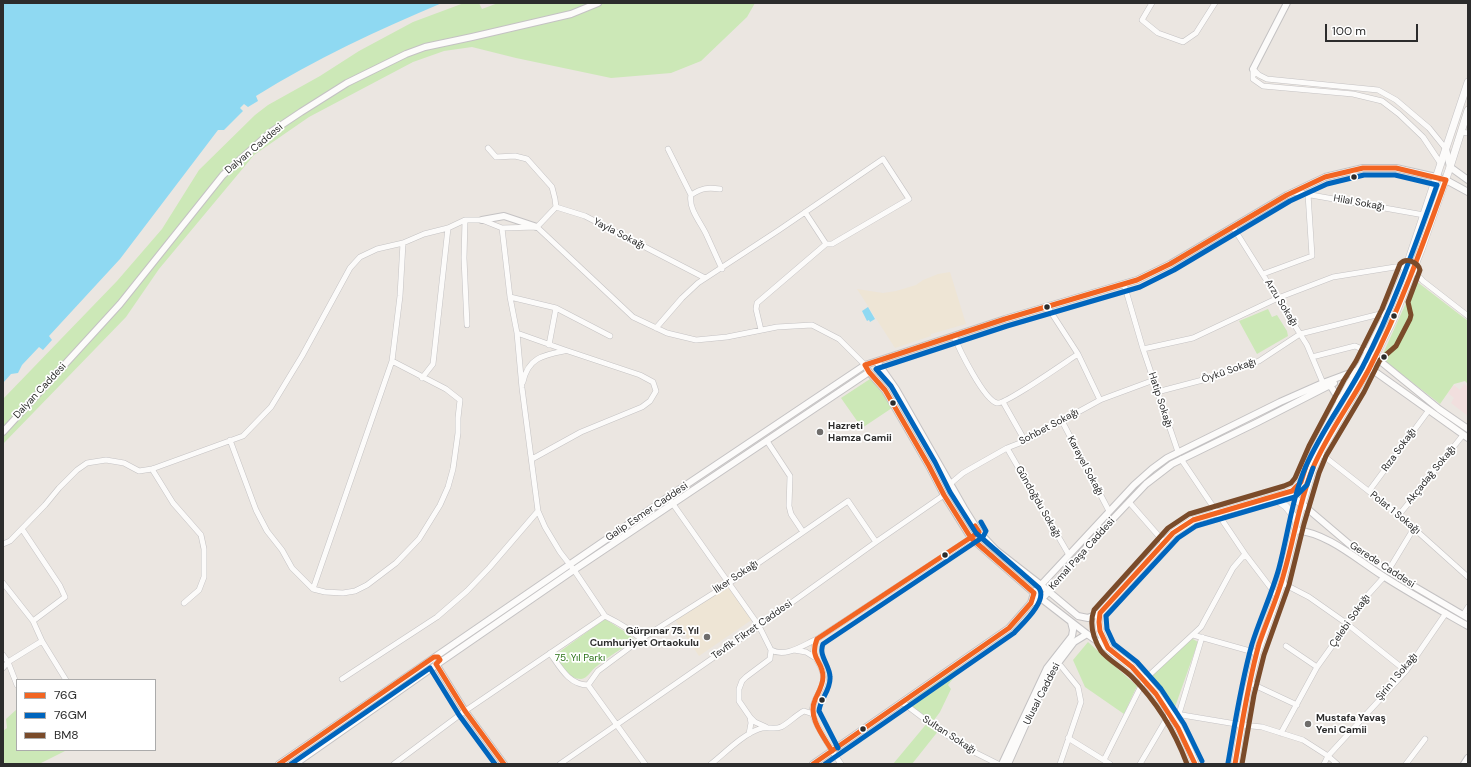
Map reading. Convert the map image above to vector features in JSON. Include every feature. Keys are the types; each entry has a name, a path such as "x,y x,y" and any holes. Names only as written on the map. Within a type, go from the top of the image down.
{"main road":[{"path":"1195,764 1190,751 1170,713 1144,680 1123,659 1109,649 1097,621 1100,613 1173,533 1193,520 1287,493 1301,482 1315,449 1353,378 1372,354 1393,320 1424,215 1468,82"},
{"path":"1372,354 1388,312 1408,272 1446,180 1464,133 1468,110"},
{"path":"1235,764 1257,653 1282,583 1296,522 1312,471 1320,453 1363,379 1363,367"},
{"path":"1287,493 1302,504"},
{"path":"1269,498 1280,501 1286,506 1296,522"}],"street":[{"name":"Dalyan Caddesi","path":"3,432 120,304 223,175 272,132 347,83 406,54 425,47 571,14 598,3"},
{"path":"1152,3 1142,20 1158,33 1183,42 1196,32 1215,3"},
{"path":"1287,3 1253,69 1253,79 1263,86 1353,94 1382,101 1399,114 1423,137 1441,164"},
{"path":"1253,69 1259,75 1267,79 1284,79 1378,90 1396,100 1429,128 1446,149 1450,168 1468,180"},
{"path":"482,220 502,228 537,227 556,207 552,187 527,159 515,156 496,157 488,148"},
{"path":"668,149 691,196 690,200 695,214 707,235 722,269"},
{"path":"656,328 682,298 698,283 722,269 884,159 909,199 838,241 832,244 826,244 757,303 756,309 761,330"},
{"name":"Galip Esmer Caddesi","path":"279,764 668,497 865,366 1047,306 1137,280 1170,264 1294,192 1325,178 1363,168 1396,168 1446,180 1468,192"},
{"path":"691,196 697,191 710,187 720,189"},
{"name":"Hilal Sokağı","path":"1294,192 1424,215"},
{"path":"1263,274 1312,256 1308,194"},
{"name":"Yayla Sokağı","path":"556,207 585,216 705,278"},
{"path":"805,212 826,244"},
{"path":"3,544 10,541 77,470 87,463 106,460 124,463 139,471 152,469 243,436 271,407 302,356 350,268 360,257 377,249 403,243 424,234 448,228 465,220 482,220 504,216 537,227 633,318 667,333 696,340 727,337 777,327 812,325 839,339 865,366 885,390 944,495 971,538 1034,593 1109,649"},
{"path":"465,220 464,258 467,325"},
{"name":"Arzu Sokağı","path":"1233,227 1307,345 1323,383"},
{"path":"422,378 433,364 448,228"},
{"path":"502,228 510,297 517,333 522,388 538,510 545,527 560,552 570,564 605,616 633,631 641,639"},
{"path":"313,589 392,361 400,296 403,243"},
{"path":"1143,349 1193,338 1278,298 1333,277 1395,267 1408,272 1423,281 1468,316"},
{"name":"Hatip Sokağı","path":"1124,284 1143,349 1178,452"},
{"path":"510,297 556,308 610,336"},
{"path":"1047,306 1078,354 1100,400"},
{"path":"549,345 556,308"},
{"name":"Öykü Sokağı","path":"1157,392 1214,377 1259,361 1300,334 1388,312"},
{"path":"517,333 640,375 652,382 656,391 650,401 642,407 581,432 532,459"},
{"path":"954,336 962,354 985,393 997,403 1003,402 1078,354"},
{"path":"1312,357 1355,346 1372,354 1439,409 1468,429"},
{"path":"522,388 524,376 534,360 544,354 564,350"},
{"path":"230,440 256,510 267,531 282,550 292,568 313,589 342,593 355,591 367,585 396,562 419,539 440,505 448,487 453,469 458,433 460,400 446,389 422,378 392,361"},
{"path":"877,362 896,389 979,532 996,550 1078,616 1088,618 1100,613"},
{"path":"1363,367 1466,436"},
{"name":"Kemal Paşa Caddesi","path":"1031,603 1034,593 1041,585 1109,511 1152,469 1178,452 1323,383 1363,367"},
{"path":"289,757 294,764 436,664 869,372"},
{"name":"Kemal Paşa Caddesi","path":"1031,603 1042,599 1146,484 1172,464 1330,385 1347,378 1363,379"},
{"name":"Sohbet Sokağı","path":"950,484 963,474 1007,448 1025,441 1100,400 1154,380"},
{"path":"1323,383 1330,385 1340,401"},
{"path":"1003,402 1025,441"},
{"name":"Rıza Sokağı","path":"1369,491 1429,410"},
{"name":"Karayel Sokağı","path":"1062,421 1109,511"},
{"name":"Akçadağ Sokağı","path":"1399,514 1466,436"},
{"path":"767,441 790,476 789,506 791,514 803,532"},
{"name":"Gündoğdu Sokağı","path":"1007,448 1069,555"},
{"path":"1178,452 1216,513 1277,596"},
{"name":"Polat 1 Sokağı","path":"1320,453 1399,514 1468,577"},
{"path":"152,469 173,503 201,535 204,549 204,577 199,590 184,603"},
{"name":"Tevfik Fikret Caddesi","path":"560,764 944,495"},
{"path":"668,497 759,626 771,650 770,659"},
{"name":"İlker Sokağı","path":"588,685 598,671 641,639 728,584 848,501 876,542"},
{"path":"1129,502 1164,542"},
{"name":"Gerede Caddesi","path":"1302,504 1349,544 1388,571 1463,618 1468,626"},
{"path":"342,679 437,617 467,591 538,510"},
{"path":"1384,577 1414,528"},
{"path":"22,529 60,586 65,597 33,621"},
{"name":"Gerede Caddesi","path":"1295,530 1307,531 1338,546 1384,577 1446,612 1463,618"},
{"path":"768,728 755,722 739,701 738,696 740,686 746,677 770,659 817,639 979,532"},
{"path":"1104,760 1144,680 1201,627 1233,568 1245,554"},
{"name":"Çelebi Sokağı","path":"1281,733 1317,667 1340,635 1346,623 1365,598 1384,577"},
{"path":"3,583 33,621 42,641 65,679"},
{"path":"1282,583 1309,597 1346,623 1406,671"},
{"path":"813,764 1009,628 1031,603"},
{"path":"1463,618 1468,607"},
{"name":"Şirin 1 Sokağı","path":"1324,764 1328,756 1406,671 1446,612"},
{"path":"394,764 465,711 605,616"},
{"path":"1002,764 1048,668 1055,662 1072,636 1073,630 1071,622"},
{"name":"Ulusal Caddesi","path":"1008,764 1055,662 1074,642 1087,634"},
{"path":"1193,635 1257,653"},
{"path":"1179,714 1202,637"},
{"path":"817,639 813,652 824,677 823,683 814,703 813,714 832,751 841,764"},
{"path":"3,668 8,662 42,641"},
{"path":"1286,646 1317,667"},
{"path":"771,650 782,653"},
{"path":"794,650 810,653 815,658"},
{"path":"550,653 570,678 581,685 588,685 645,764"},
{"path":"3,655 8,662 16,682"},
{"path":"432,658 438,657 440,660 436,664"},
{"path":"1055,662 1061,666 1078,687 1081,702 1060,764"},
{"path":"436,664 465,711 504,764"},
{"path":"1250,683 1297,705"},
{"name":"Sultan Sokağı","path":"902,702 939,730 968,749 998,764"},
{"path":"711,764 748,734 761,728 775,729 780,727 814,703"},
{"path":"802,712 813,714"},
{"path":"1140,764 1170,713 1262,727 1303,740 1328,756 1337,764"},
{"path":"748,734 751,723 750,717"},
{"path":"1069,736 1110,764"},
{"path":"1406,764 1425,739"},
{"path":"1464,764 1468,758"}],"shaded area":[{"path":"950,272 966,324 931,334 931,336 895,348 857,289 883,293 896,291 916,285 923,280 938,274"},
{"path":"1464,384 1468,387 1468,416 1451,403 1454,398 1448,393 1454,385 1460,390"},
{"name":"Gürpınar 75. Yıl Cumhuriyet Ortaokulu","path":"728,584 753,619 699,656 674,618"}],"green space":[{"path":"464,3 479,3 482,9 498,3 755,3 747,17 701,61 671,73 611,78 472,47 444,51 413,62 309,117 254,155 159,269 126,317 3,444 3,399 117,281 162,229 199,170 255,115 268,105 320,76 359,51 413,22"},
{"path":"1416,281 1468,321 1468,384 1465,381 1454,384 1440,404 1381,358"},
{"path":"1268,309 1272,317 1277,315 1287,331 1288,336 1257,354 1239,321"},
{"path":"870,379 879,387 892,408 862,428 841,398"},
{"name":"75. Yıl Parkı","path":"605,619 635,640 595,667 583,679 572,677 562,667 555,655"},
{"path":"1191,638 1198,642 1175,707 1152,675"},
{"path":"1088,642 1137,686 1124,714 1085,687 1073,660"},
{"path":"955,665 960,670 948,685 951,689 940,712 931,724 939,730 912,764 893,764 928,722 906,702"},
{"path":"16,710 16,751 65,751 41,763 3,764 3,731 7,728 6,719"}],"water":[{"path":"3,3 442,3 324,57 256,96 258,101 248,107 244,104 240,108 243,111 224,130 218,130 120,259 49,336 52,340 43,350 39,347 22,365 18,373 11,374 3,383"},
{"path":"868,307 875,319 870,322 869,320 867,321 862,311"}],"transit line":[{"name":"76G","path":"813,764 1009,628 1031,603 1034,593 971,538 944,495 885,390 869,372 865,365 1005,319 1137,280 1170,264 1287,195 1325,177 1363,168 1396,168 1446,180 1420,252 1391,323 1362,382 1318,457 1307,483 1282,582 1255,659 1235,764"},
{"name":"76GM","path":"825,764 1014,633 1033,612 1040,599 1041,593 1039,588 976,533 950,492 935,462 891,386 876,369 1007,326 1140,287 1174,270 1290,201 1327,184 1364,175 1395,175 1437,185 1403,277 1374,344 1356,379 1319,440 1301,478 1276,578 1255,634 1248,659 1238,703 1228,763"},
{"name":"BM8","path":"1187,764 1171,729 1149,696 1132,677 1101,651 1096,641 1092,626 1094,610 1168,528 1189,514 1291,483 1295,478 1309,446 1344,380 1356,361 1382,309 1400,264 1405,261 1412,261 1419,267 1420,270 1408,302 1411,315 1410,319 1396,346 1380,360 1364,392 1326,456 1319,473 1304,524 1289,585 1264,655 1254,695 1242,764"},
{"name":"76G","path":"1195,764 1178,728 1156,694 1132,667 1108,648 1100,631 1100,613 1173,533 1193,520 1292,491 1301,482 1306,466"},
{"name":"76GM","path":"1202,761 1184,724 1161,689 1137,662 1114,644 1107,629 1106,616 1178,538 1196,526 1295,497 1307,485 1313,468"},
{"name":"76GM","path":"838,748 819,711 821,702 830,682 828,668 822,653 823,644 983,537 986,531 981,522"},
{"name":"76G","path":"832,751 821,733 813,713 813,706 823,680 821,667 815,656 817,639 979,532 975,526"},
{"name":"76G","path":"279,764 434,657 438,657 440,660 436,664 465,711 504,764"},
{"name":"76GM","path":"291,764 430,668 459,715 495,764"}],"place":[{"name":"Hazreti Hamza Camii","path":"820,432"},
{"name":"Gürpınar 75. Yıl Cumhuriyet Ortaokulu","path":"707,637"},
{"name":"Mustafa Yavaş Yeni Camii","path":"1308,724"}]}
